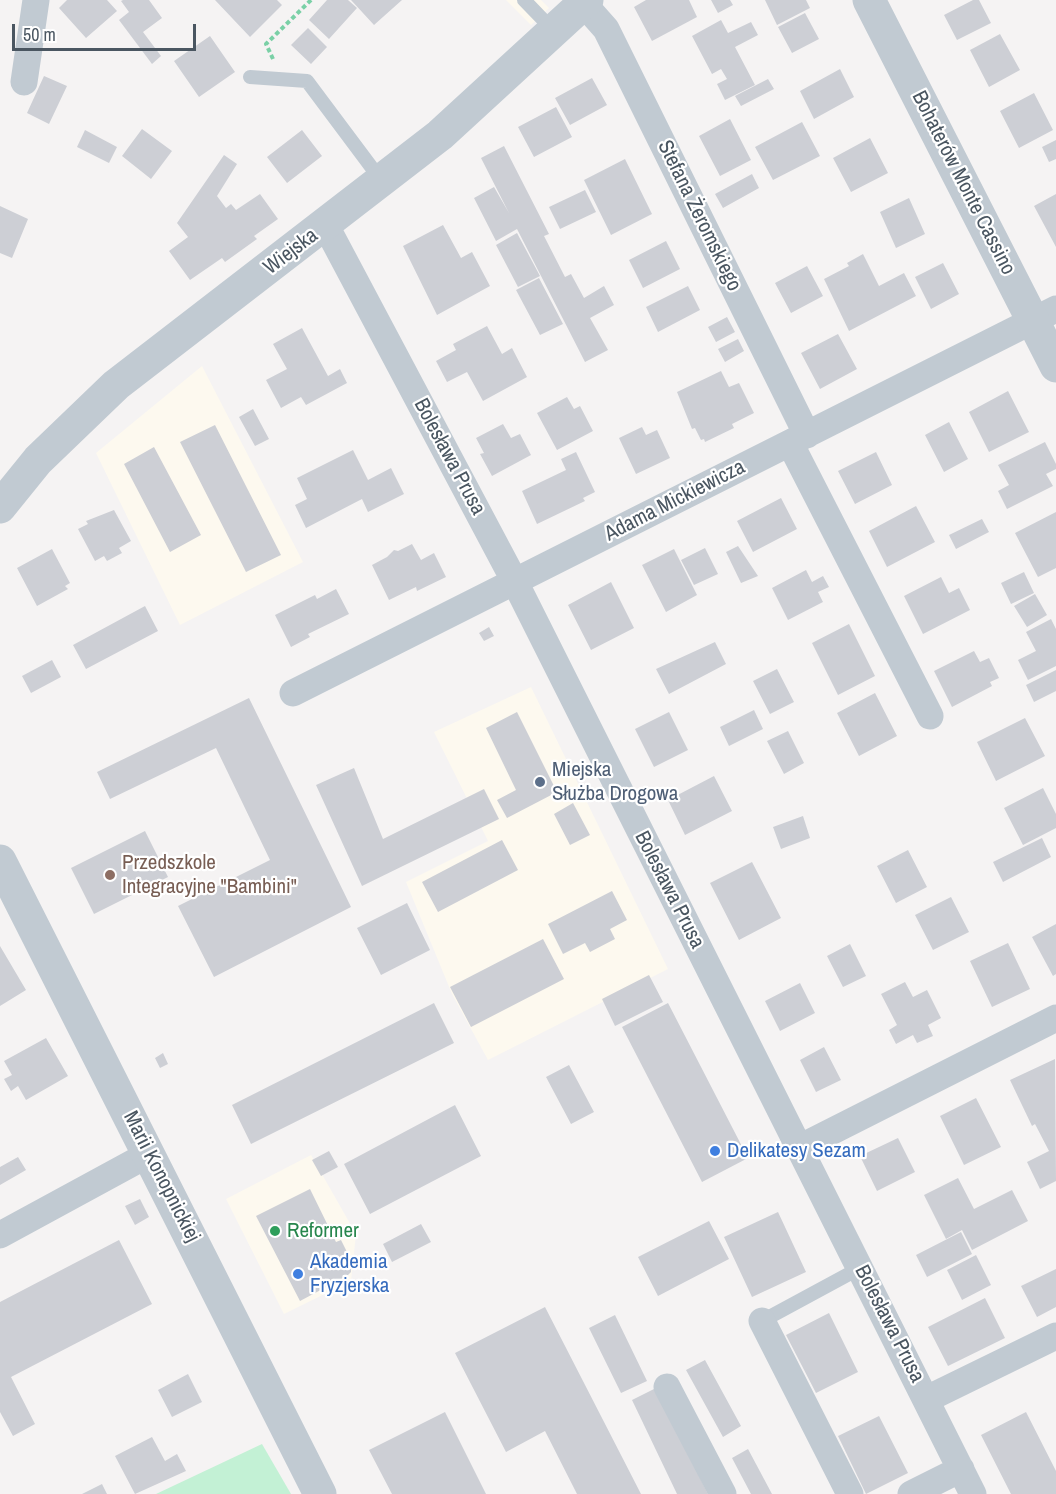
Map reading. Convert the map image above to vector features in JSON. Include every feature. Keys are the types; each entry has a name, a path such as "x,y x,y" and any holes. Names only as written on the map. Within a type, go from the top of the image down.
{"street":[{"path":"24,82 36,0"},
{"name":"Bohaterów Monte Cassino","path":"869,0 1045,315 1056,366"},
{"name":"Wiejska","path":"0,507 45,452 116,385 382,182 478,103 585,2"},
{"name":"Stefana Żeromskiego","path":"585,2 606,29 930,716"},
{"name":"Bolesława Prusa","path":"326,226 515,582 974,1494"},
{"name":"Adama Mickiewicza","path":"293,693 1045,315"},
{"name":"Marii Konopnickiej","path":"2,873 149,1154 320,1494"},
{"path":"799,1148 1056,1018"},
{"path":"0,1235 149,1154"},
{"path":"762,1321 850,1494"},
{"path":"927,1400 1056,1336"},
{"path":"667,1386 723,1494"},
{"path":"923,1492 961,1469"}],"lane":[{"path":"524,0 555,32"},
{"path":"250,77 307,81 382,182"},
{"path":"762,1321 860,1268"}],"path":[{"path":"282,79 266,44 311,0"}],"shaded area":[{"path":"506,0 541,0 549,8 531,25"},
{"path":"202,366 303,562 180,625 96,453"},
{"path":"531,687 668,969 488,1060 452,994 406,882 488,841 434,732"},
{"path":"311,1155 356,1234 351,1281 284,1314 226,1199"}],"green space":[{"path":"262,1444 291,1494 156,1494"}],"building":[{"path":"67,0 107,0 117,11 86,38 59,8"},
{"path":"149,0 162,18 143,32 161,56 152,64 119,20 129,12 121,1"},
{"path":"215,0 277,0 282,5 250,37"},
{"path":"327,0 348,0 357,8 329,39 309,20"},
{"path":"351,0 402,0 374,25"},
{"path":"646,0 689,0 697,17 652,41 634,7"},
{"path":"711,0 730,0 733,5 718,13"},
{"path":"765,0 806,0 810,8 777,25"},
{"path":"973,0 979,0 991,23 957,40 944,15"},
{"path":"805,13 819,39 792,53 778,27"},
{"path":"721,20 728,33 751,22 758,35 735,47 755,85 725,100 717,84 727,79 721,69 712,74 692,36"},
{"path":"308,28 327,47 311,64 291,45"},
{"path":"1000,34 1020,70 989,87 970,50"},
{"path":"210,36 235,72 199,97 174,61"},
{"path":"840,69 854,97 814,119 800,91"},
{"path":"44,76 67,86 49,124 27,113"},
{"path":"592,78 607,105 570,125 555,98"},
{"path":"768,79 774,89 741,106 735,96"},
{"path":"1034,93 1053,130 1019,148 1000,111"},
{"path":"556,107 572,137 534,157 518,127"},
{"path":"730,119 751,160 720,176 699,136"},
{"path":"802,122 820,156 773,180 755,147"},
{"path":"142,129 172,151 151,179 122,156"},
{"path":"85,130 117,147 109,163 77,147"},
{"path":"302,130 322,156 287,183 267,157"},
{"path":"870,138 888,173 851,192 833,158"},
{"path":"1056,140 1056,159 1049,162 1042,147"},
{"path":"504,146 549,234 544,236 565,277 571,274 584,298 604,286 614,305 590,318 608,350 585,362 517,229 496,241 474,198 494,187 509,213 481,158"},
{"path":"224,155 237,164 217,196 226,208 231,204 236,210 260,194 278,219 254,236 257,239 225,262 222,258 190,280 169,251 188,237 177,223"},
{"path":"625,159 652,214 611,235 584,180"},
{"path":"752,174 759,188 723,208 715,194"},
{"path":"585,190 596,212 560,229 549,207"},
{"path":"1056,194 1056,247 1034,206"},
{"path":"909,198 925,234 896,248 880,212"},
{"path":"0,206 28,219 12,258 0,253"},
{"path":"443,225 461,258 472,252 490,286 437,315 403,246"},
{"path":"517,233 540,276 518,287 496,245"},
{"path":"666,241 680,269 643,288 629,260"},
{"path":"863,254 879,286 904,273 916,296 849,331 824,279 849,266 847,263"},
{"path":"943,263 959,294 931,309 915,277"},
{"path":"807,266 823,296 791,313 775,283"},
{"path":"539,278 563,324 540,335 516,290"},
{"path":"688,286 700,310 658,332 646,307"},
{"path":"727,317 735,332 716,342 708,327"},
{"path":"487,326 502,354 512,348 527,377 483,401 467,372 447,382 436,361 456,350 453,344"},
{"path":"302,328 328,376 340,369 347,383 306,405 301,397 281,408 266,380 287,369 273,344"},
{"path":"838,334 857,369 820,389 801,353"},
{"path":"738,339 744,351 725,362 718,349"},
{"path":"721,371 729,387 739,383 754,413 732,424 734,428 705,442 704,439 701,440 695,428 692,429 677,392"},
{"path":"1008,391 1029,432 989,452 969,412"},
{"path":"567,397 574,409 580,406 593,431 557,450 537,413"},
{"path":"253,409 269,439 255,446 239,417"},
{"path":"949,422 968,459 944,472 925,435"},
{"path":"503,424 511,438 520,434 531,455 492,476 480,454 484,453 476,438"},
{"path":"215,425 281,555 246,572 180,442"},
{"path":"642,427 646,435 657,430 670,458 636,474 619,438"},
{"path":"1045,442 1056,464 1056,469 1046,474 1053,486 1007,509 998,491 1009,485 998,465"},
{"path":"154,447 201,535 170,552 124,464"},
{"path":"353,450 368,480 391,468 404,494 368,512 362,499 306,528 295,505 307,499 297,478"},
{"path":"576,452 595,492 583,498 585,501 537,524 522,491 566,470 561,459"},
{"path":"876,452 892,485 855,504 838,471"},
{"path":"781,498 797,529 753,552 737,521"},
{"path":"916,506 935,542 887,567 869,531"},
{"path":"114,510 131,541 119,548 122,553 107,561 104,556 95,561 78,529 88,524 86,521"},
{"path":"1056,512 1056,568 1038,577 1015,533"},
{"path":"982,519 989,532 956,549 949,535"},
{"path":"412,544 421,560 434,553 446,577 417,591 416,587 389,600 372,565 387,557 394,550 398,551"},
{"path":"738,546 758,576 741,583 726,552"},
{"path":"705,548 718,574 694,585 681,560"},
{"path":"52,549 70,583 65,586 68,589 37,606 17,568"},
{"path":"674,549 697,595 666,612 642,565"},
{"path":"806,570 812,582 823,576 829,587 818,592 823,602 788,620 772,588"},
{"path":"1024,572 1034,593 1011,604 1001,583"},
{"path":"941,577 949,593 959,588 970,610 923,634 904,596"},
{"path":"611,582 634,628 591,650 568,605"},
{"path":"336,589 349,614 308,634 310,637 291,647 275,615 315,595 317,599"},
{"path":"1035,594 1047,615 1027,627 1014,606"},
{"path":"145,606 158,631 86,669 73,645"},
{"path":"1051,619 1056,629 1056,666 1028,680 1018,660 1036,651 1026,632"},
{"path":"849,624 875,676 838,695 812,643"},
{"path":"489,627 494,636 484,641 479,633"},
{"path":"715,642 726,664 669,694 656,669"},
{"path":"974,651 980,662 989,658 999,678 990,682 992,686 952,707 934,671"},
{"path":"52,660 61,677 31,693 22,676"},
{"path":"777,669 794,702 770,714 753,681"},
{"path":"1056,670 1056,691 1034,702 1026,685"},
{"path":"875,693 897,736 859,756 837,713"},
{"path":"249,698 351,907 214,977 178,906 270,860 216,748 110,799 97,772"},
{"path":"754,710 763,729 729,746 720,727"},
{"path":"517,712 557,792 507,818 497,800 516,790 486,728"},
{"path":"669,712 688,750 654,767 635,729"},
{"path":"1025,718 1045,756 996,781 977,742"},
{"path":"788,731 804,763 784,774 767,741"},
{"path":"354,768 383,839 484,789 499,819 362,886 316,785"},
{"path":"714,776 732,811 685,835 668,800"},
{"path":"1043,788 1056,814 1056,828 1023,845 1004,808"},
{"path":"573,803 590,835 570,845 554,814"},
{"path":"803,816 810,838 781,849 773,827"},
{"path":"145,831 168,877 94,914 71,868"},
{"path":"1042,838 1051,857 1003,882 993,862"},
{"path":"502,840 518,870 438,912 422,882"},
{"path":"908,850 927,887 896,903 877,866"},
{"path":"752,862 781,918 739,940 710,883"},
{"path":"612,891 627,920 610,929 615,939 590,952 585,943 563,954 548,924"},
{"path":"951,897 969,932 933,950 915,915"},
{"path":"407,903 430,950 381,975 357,928"},
{"path":"1056,924 1056,974 1053,976 1032,937"},
{"path":"543,939 564,979 471,1027 450,987"},
{"path":"1008,943 1030,989 992,1007 970,961"},
{"path":"850,944 866,976 843,987 827,956"},
{"path":"0,946 26,990 0,1006"},
{"path":"649,975 663,1002 615,1026 602,999"},
{"path":"905,982 913,997 927,990 941,1018 928,1025 933,1036 917,1043 913,1035 896,1044 889,1030 897,1025 881,994"},
{"path":"800,983 815,1013 780,1031 765,1001"},
{"path":"434,1003 454,1043 251,1144 232,1105"},
{"path":"668,1003 748,1158 702,1182 622,1027"},
{"path":"46,1038 68,1076 26,1100 18,1086 11,1091 4,1079 12,1075 4,1061"},
{"path":"824,1047 841,1080 816,1092 800,1060"},
{"path":"163,1053 168,1064 160,1068 155,1058"},
{"path":"1055,1059 1056,1181 1040,1189 1027,1162 1049,1151 1035,1124 1032,1126 1010,1080"},
{"path":"569,1065 594,1112 571,1124 546,1077"},
{"path":"976,1098 1001,1147 964,1165 940,1116"},
{"path":"455,1105 481,1156 370,1214 344,1164"},
{"path":"898,1138 915,1172 877,1191 860,1156"},
{"path":"329,1151 338,1167 321,1176 312,1160"},
{"path":"18,1157 26,1170 0,1185 0,1167"},
{"path":"958,1178 974,1209 1012,1190 1028,1221 972,1250 962,1230 946,1239 924,1195"},
{"path":"310,1189 336,1242 341,1240 351,1260 351,1272 300,1301 256,1216"},
{"path":"140,1199 149,1217 135,1225 125,1206"},
{"path":"778,1212 806,1272 752,1297 724,1237"},
{"path":"709,1221 729,1259 658,1296 638,1257"},
{"path":"421,1224 431,1242 392,1262 383,1244"},
{"path":"961,1232 972,1254 927,1277 916,1255"},
{"path":"119,1240 152,1304 11,1377 35,1424 13,1436 0,1412 0,1302"},
{"path":"976,1255 991,1285 962,1300 947,1270"},
{"path":"1056,1269 1056,1307 1037,1317 1021,1286"},
{"path":"985,1298 1005,1338 948,1366 928,1327"},
{"path":"545,1307 641,1494 577,1494 545,1431 506,1452 455,1353"},
{"path":"829,1313 858,1372 816,1393 786,1335"},
{"path":"615,1315 647,1381 621,1393 589,1328"},
{"path":"705,1360 741,1426 723,1437 686,1370"},
{"path":"188,1374 202,1402 172,1417 158,1390"},
{"path":"656,1388 708,1494 677,1494 632,1400"},
{"path":"445,1412 486,1494 392,1494 369,1450"},
{"path":"1026,1412 1056,1471 1056,1494 1011,1494 981,1435"},
{"path":"879,1416 908,1473 866,1494 838,1436"},
{"path":"152,1437 165,1461 177,1454 186,1471 135,1494 115,1456"},
{"path":"748,1449 772,1494 751,1494 732,1458"},
{"path":"102,1484 107,1494 82,1494"}],"place":[{"name":"Miejska Służba Drogowa","path":"540,782"},
{"name":"Przedszkole Integracyjne \"Bambini\"","path":"110,875"},
{"name":"Delikatesy Sezam","path":"715,1151"},
{"name":"Reformer","path":"275,1231"},
{"name":"Akademia Fryzjerska","path":"298,1274"}]}
